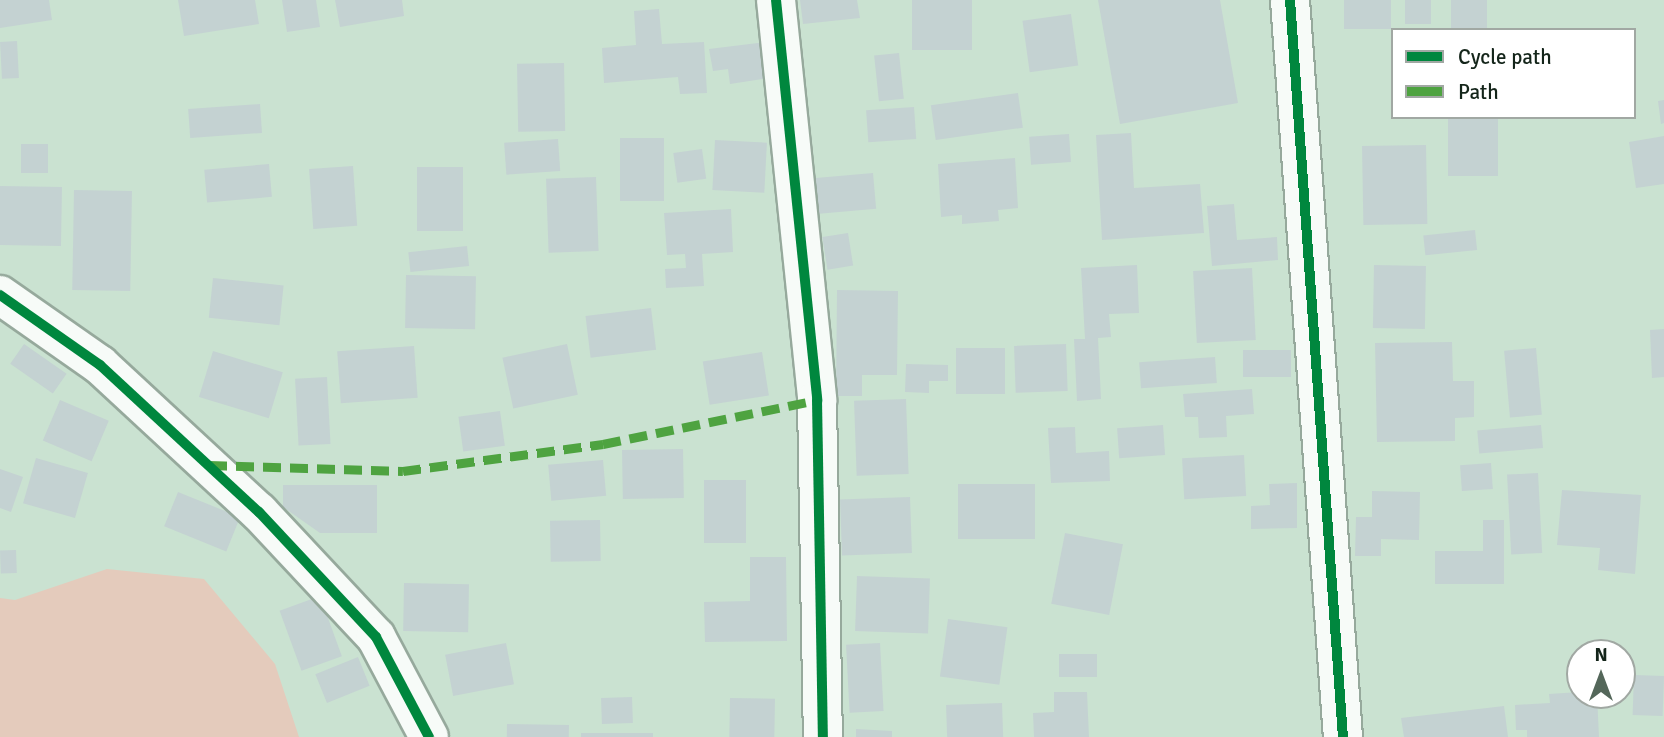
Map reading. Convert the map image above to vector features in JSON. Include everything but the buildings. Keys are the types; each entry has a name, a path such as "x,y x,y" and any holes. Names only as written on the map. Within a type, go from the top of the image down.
{"street":[{"path":"776,0 817,400 823,737"},
{"path":"1290,0 1343,737"},
{"path":"0,295 100,365 259,512 376,637 429,737"}],"shaded area":[{"path":"107,569 204,579 275,664 299,737 0,737 0,598 15,600"}],"marked path":[{"path":"209,465 403,471 603,444 817,400"}],"cycle path":[{"path":"776,0 817,400 823,737"},
{"path":"1290,0 1343,737"},
{"path":"0,295 100,365 259,512 376,637 429,737"}]}
